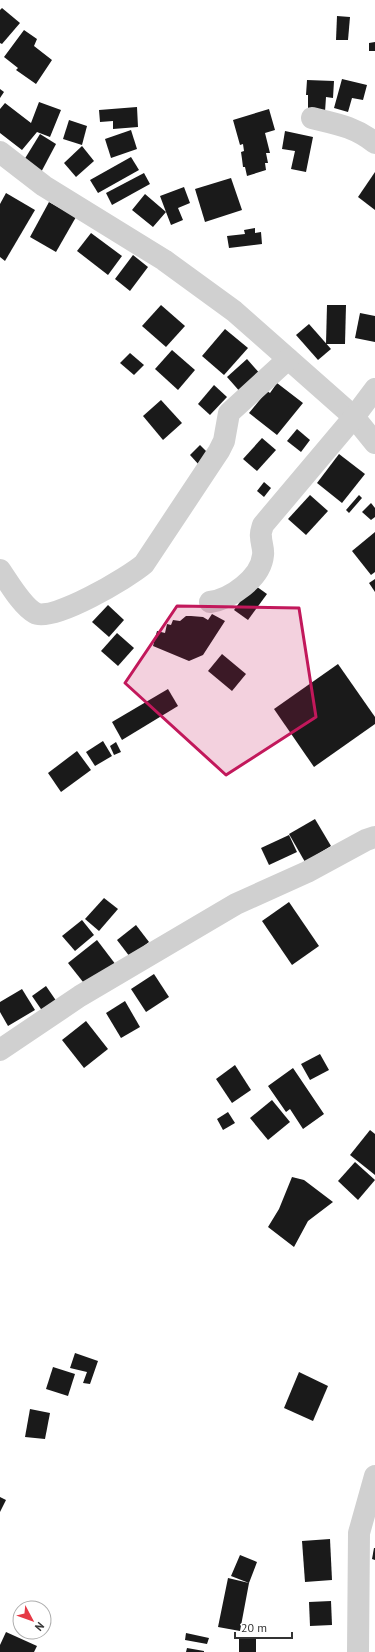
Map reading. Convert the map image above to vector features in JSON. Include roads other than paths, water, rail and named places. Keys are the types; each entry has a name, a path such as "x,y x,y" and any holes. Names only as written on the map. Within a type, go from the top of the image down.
{"street":[{"path":"312,118 347,126 363,134 375,143"},
{"path":"0,152 44,186 164,260 234,311 354,417 375,443"},
{"path":"0,570 28,609 36,614 45,616 54,614 76,604 134,573 144,564 219,451 224,441 229,413 288,359"},
{"path":"210,602 221,601 231,596 255,573 262,562 263,554 260,536 263,525 354,417 375,389"},
{"path":"0,1050 80,996 236,904 307,872 366,840 375,837"},
{"path":"358,1652 359,1533 375,1476"}]}
